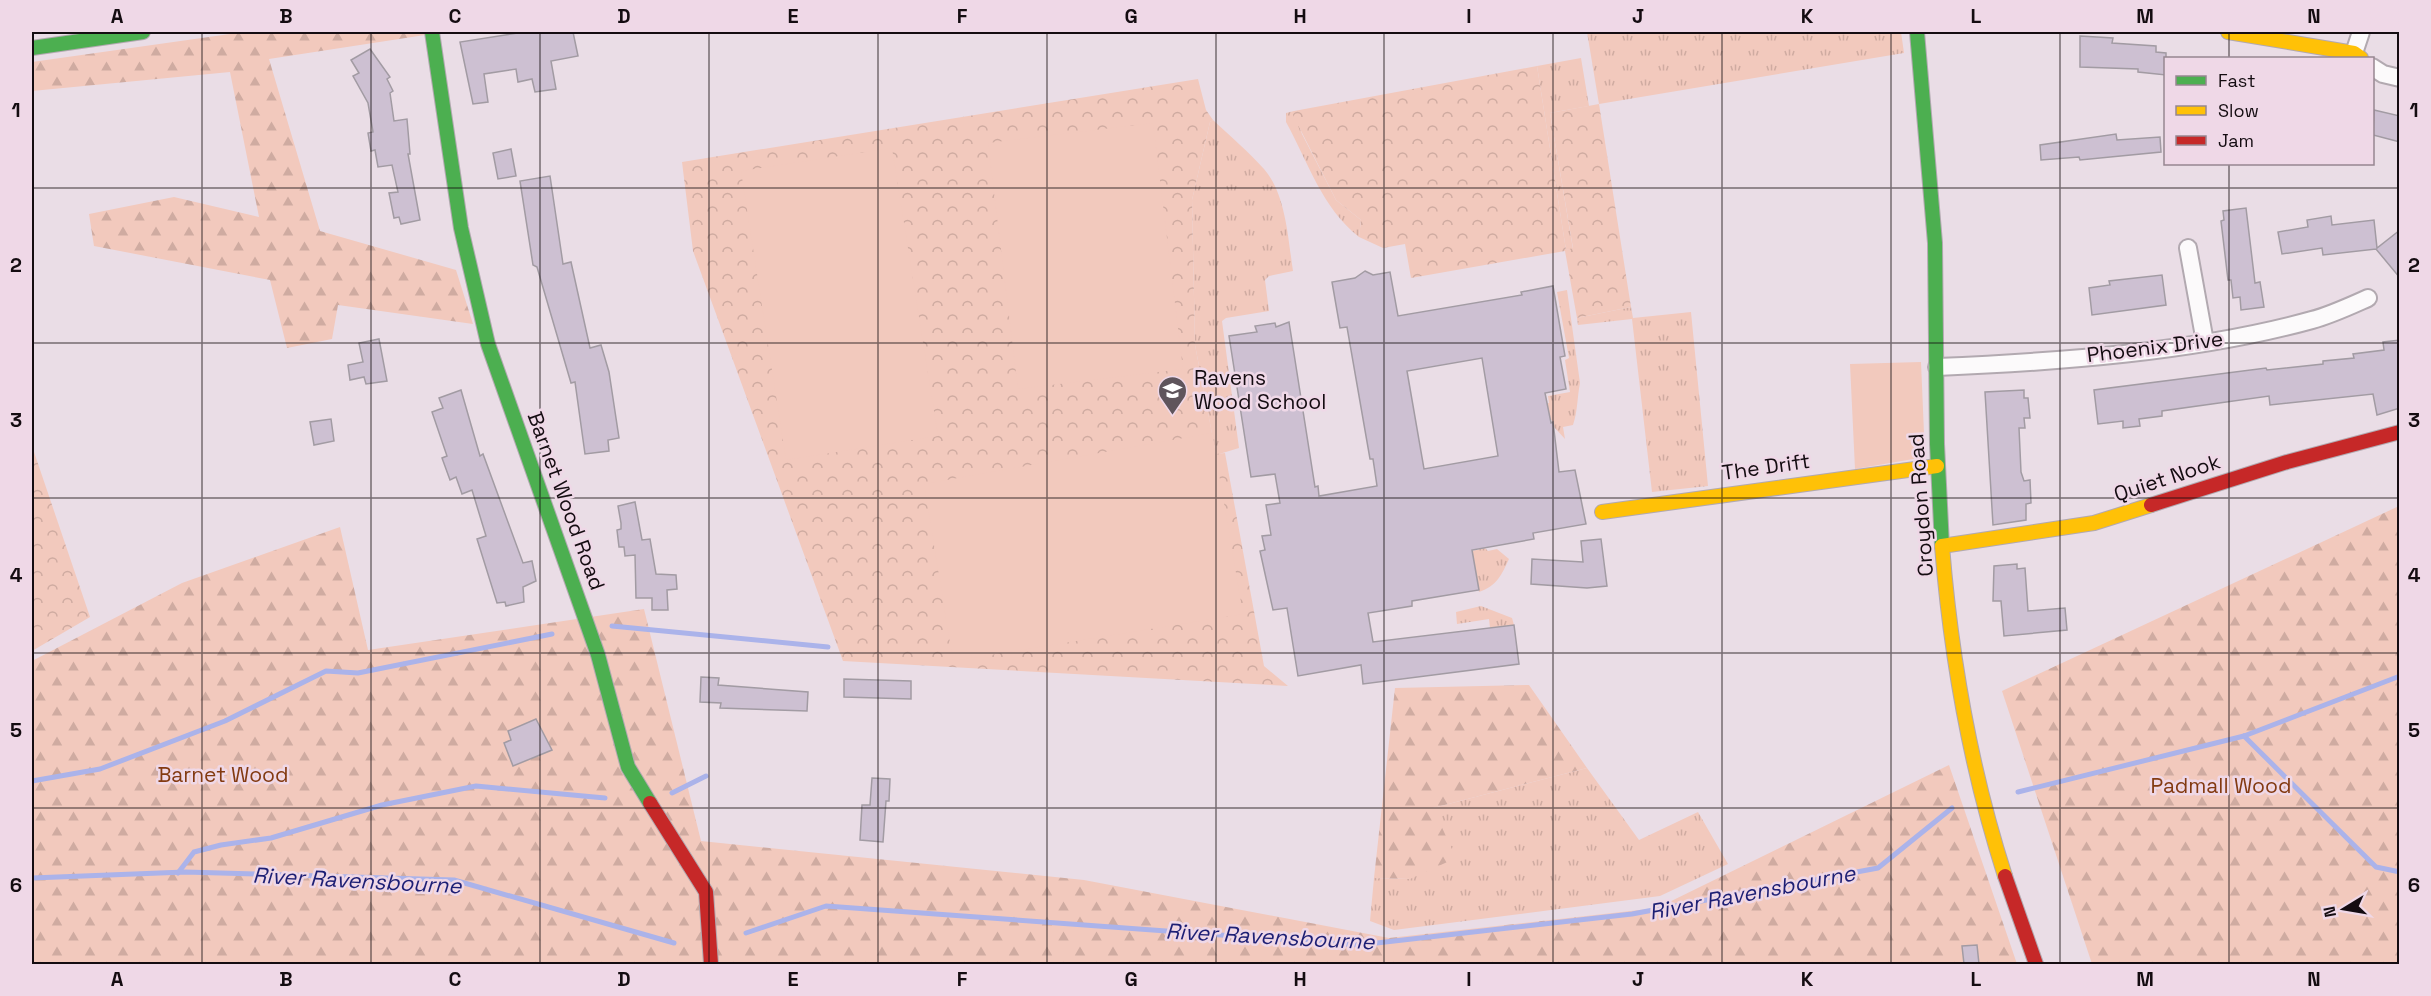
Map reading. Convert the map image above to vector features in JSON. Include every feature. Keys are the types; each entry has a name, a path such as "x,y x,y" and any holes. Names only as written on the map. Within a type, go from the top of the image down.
{"main road":[{"path":"32,48 94,35 144,32"},
{"name":"Barnet Wood Road","path":"432,32 458,208 474,295 488,344 594,643 628,767 706,892 711,964"},
{"name":"Croydon Road","path":"1917,32 1933,183 1937,466 1942,546 1955,644 1979,780 2000,867 2036,964"},
{"path":"2228,32 2357,56"},
{"name":"Quiet Nook","path":"1942,546 2094,523 2287,462 2400,432"},
{"name":"The Drift","path":"1602,512 1937,466"}],"street":[{"path":"2357,56 2361,32"},
{"path":"2374,68 2383,74 2400,78"},
{"path":"2188,248 2205,342"},
{"name":"Phoenix Drive","path":"1937,367 2067,358 2205,342 2314,320 2368,298"}],"green space":[{"path":"244,32 425,32 425,35 269,59 320,231 456,270 473,324 338,305 332,339 287,348 270,280 94,246 89,214 174,197 259,217 230,72 32,91 32,62"},
{"path":"1587,32 1901,32 1904,53 1599,104"},
{"path":"1581,58 1589,106 1550,113 1573,249 1566,250 1537,66"},
{"path":"1537,66 1566,250 1573,248 1550,113 1599,104 1631,307 1577,318 1565,251 1411,278 1405,244 1383,248 1359,237 1361,220 1336,200 1293,115 1294,111"},
{"path":"1198,79 1206,110 1213,120 1210,122 1192,200 1195,345 1216,454 1225,453 1264,666 1288,686 843,661 693,251 682,162"},
{"path":"1294,111 1302,134 1336,200 1361,220 1359,237 1335,212 1317,184 1286,122 1286,113"},
{"path":"1213,120 1252,156 1271,179 1282,204 1293,271 1269,276 1265,280 1269,311 1226,318 1222,321 1239,448 1216,455 1195,345 1192,200 1210,122"},
{"path":"1153,123 1183,369 1018,389 988,143"},
{"path":"892,148 938,436 786,460 741,171"},
{"path":"1567,290 1580,383 1573,425 1563,427 1565,439 1554,427 1552,420 1543,421 1540,404 1549,403 1548,396 1570,392 1565,360 1569,358 1557,292"},
{"path":"1631,307 1633,318 1691,312 1708,486 1652,492 1632,319 1578,325 1577,318"},
{"path":"1921,362 1925,457 1855,469 1850,364"},
{"path":"1212,433 1243,614 953,661 924,484"},
{"path":"32,446 90,617 32,651"},
{"name":"Padmall Wood","path":"2399,506 2399,964 2092,964 2002,691"},
{"name":"Barnet Wood","path":"340,527 368,650 644,609 701,841 1084,880 1389,938 1657,908 1949,765 2017,964 32,964 32,661 182,583"},
{"path":"1485,548 1488,551 1497,549 1509,559 1495,583 1479,592 1472,551"},
{"path":"1481,606 1512,618 1514,625 1490,628 1489,619 1457,624 1456,612"},
{"path":"1529,685 1587,768 1433,808 1456,858 1410,879 1374,878 1395,688"},
{"path":"1587,768 1639,840 1698,812 1728,864 1660,896 1394,930 1370,921 1374,878 1410,879 1433,808"}],"building":[{"path":"524,32 573,32 578,56 551,61 556,89 535,92 532,79 518,82 516,69 484,74 488,102 473,104 460,42"},
{"path":"2080,36 2113,38 2112,43 2156,46 2156,52 2166,53 2164,75 2138,72 2138,69 2080,67"},
{"path":"370,49 390,77 387,79 393,91 390,93 394,121 407,119 410,154 408,154 420,220 401,224 399,217 394,218 389,193 398,192 392,165 378,167 375,150 371,151 368,133 373,132 368,103 353,76 359,73 351,60"},
{"path":"2374,110 2400,116 2400,142 2374,135"},
{"path":"2116,134 2117,140 2160,137 2161,152 2080,160 2079,157 2041,160 2040,145"},
{"path":"511,149 516,176 498,179 493,153"},
{"path":"550,176 563,264 571,262 590,348 601,345 609,372 619,438 608,440 609,451 585,454 575,382 571,383 537,267 533,265 520,181"},
{"path":"2246,208 2255,283 2260,282 2264,307 2241,310 2240,297 2233,298 2231,280 2228,280 2221,221 2224,220 2223,211"},
{"path":"2331,216 2332,225 2374,220 2377,248 2400,230 2400,278 2376,249 2323,255 2322,248 2282,254 2278,232 2308,227 2307,220"},
{"name":"Ravens Wood School","path":"1365,271 1373,275 1390,272 1398,316 1522,295 1521,292 1553,286 1565,356 1560,357 1566,389 1545,393 1551,423 1553,422 1559,472 1575,470 1586,524 1533,533 1534,539 1472,550 1479,590 1412,601 1412,606 1368,613 1373,642 1514,625 1519,664 1363,684 1361,665 1298,676 1287,608 1273,610 1260,551 1265,550 1262,536 1271,535 1266,505 1280,503 1275,474 1251,477 1229,336 1257,332 1255,326 1275,323 1276,327 1289,322 1315,487 1318,486 1319,496 1377,486 1373,459 1370,459 1347,327 1340,328 1332,282 1355,278","holes":["1482,358 1498,456 1424,469 1407,371"]},
{"path":"2162,275 2166,305 2092,315 2089,288 2110,285 2109,281"},
{"path":"379,339 387,381 366,384 364,377 350,380 348,365 363,362 359,343"},
{"path":"2400,340 2400,408 2377,415 2373,394 2270,405 2269,396 2162,411 2162,416 2139,419 2140,426 2123,428 2123,421 2098,424 2094,390 2266,368 2267,370 2323,364 2323,361 2354,358 2353,354 2384,350 2383,342"},
{"path":"461,390 480,456 483,454 523,563 532,561 536,581 523,587 524,602 506,606 505,602 497,603 477,539 486,536 472,490 462,494 456,477 450,480 442,458 447,456 432,412 443,408 439,398"},
{"path":"2024,390 2024,398 2028,398 2030,418 2024,418 2025,428 2019,428 2021,472 2024,481 2030,480 2031,503 2026,504 2026,520 1993,525 1985,392"},
{"path":"331,419 334,441 314,445 310,422"},
{"path":"635,502 642,540 650,539 656,574 676,575 677,589 667,590 668,610 652,610 652,598 636,598 635,555 625,556 624,547 619,547 617,530 621,529 621,523 618,506"},
{"path":"1601,539 1607,586 1587,588 1531,584 1532,559 1583,562 1581,541"},
{"path":"2017,564 2017,569 2025,568 2028,611 2065,608 2067,630 2004,636 2001,601 1993,601 1994,566"},
{"path":"701,677 719,678 718,685 808,692 807,711 720,708 721,703 700,702"},
{"path":"844,679 911,681 911,699 844,697"},
{"path":"536,719 552,750 513,766 504,743 511,740 508,731"},
{"path":"872,778 890,779 883,842 860,840 862,805 870,805"},
{"path":"1977,945 1979,964 1964,964 1962,946"}],"waterway":[{"path":"612,626 828,647"},
{"path":"32,781 100,769 225,721 326,671 358,673 552,634"},
{"name":"River Ravensbourne","path":"2018,792 2244,736 2400,676"},
{"path":"2244,736 2376,867 2400,872"},
{"path":"672,793 706,776"},
{"path":"178,873 194,852 221,845 271,838 382,805 476,786 605,798"},
{"name":"River Ravensbourne","path":"746,933 826,906 1359,945 1632,914 1878,868 1952,808"},
{"name":"River Ravensbourne","path":"32,878 185,872 454,880 674,943"}],"traffic: fast":[{"path":"32,48 143,32"},
{"path":"432,32 461,228 488,344 598,655 628,767 650,803"},
{"path":"1917,32 1935,243 1937,444 1942,546"}],"traffic: slow":[{"path":"2228,32 2354,53 2360,57"},
{"path":"1602,512 1937,466"},
{"path":"1942,546 2094,523 2151,505"},
{"path":"1942,546 1957,672 1972,755 2005,876"}],"traffic: jam":[{"path":"2151,505 2287,462 2400,432"},
{"path":"650,803 706,892 711,964"},
{"path":"2005,876 2036,964"}],"place":[{"name":"Ravens Wood School","path":"1173,416"}]}
